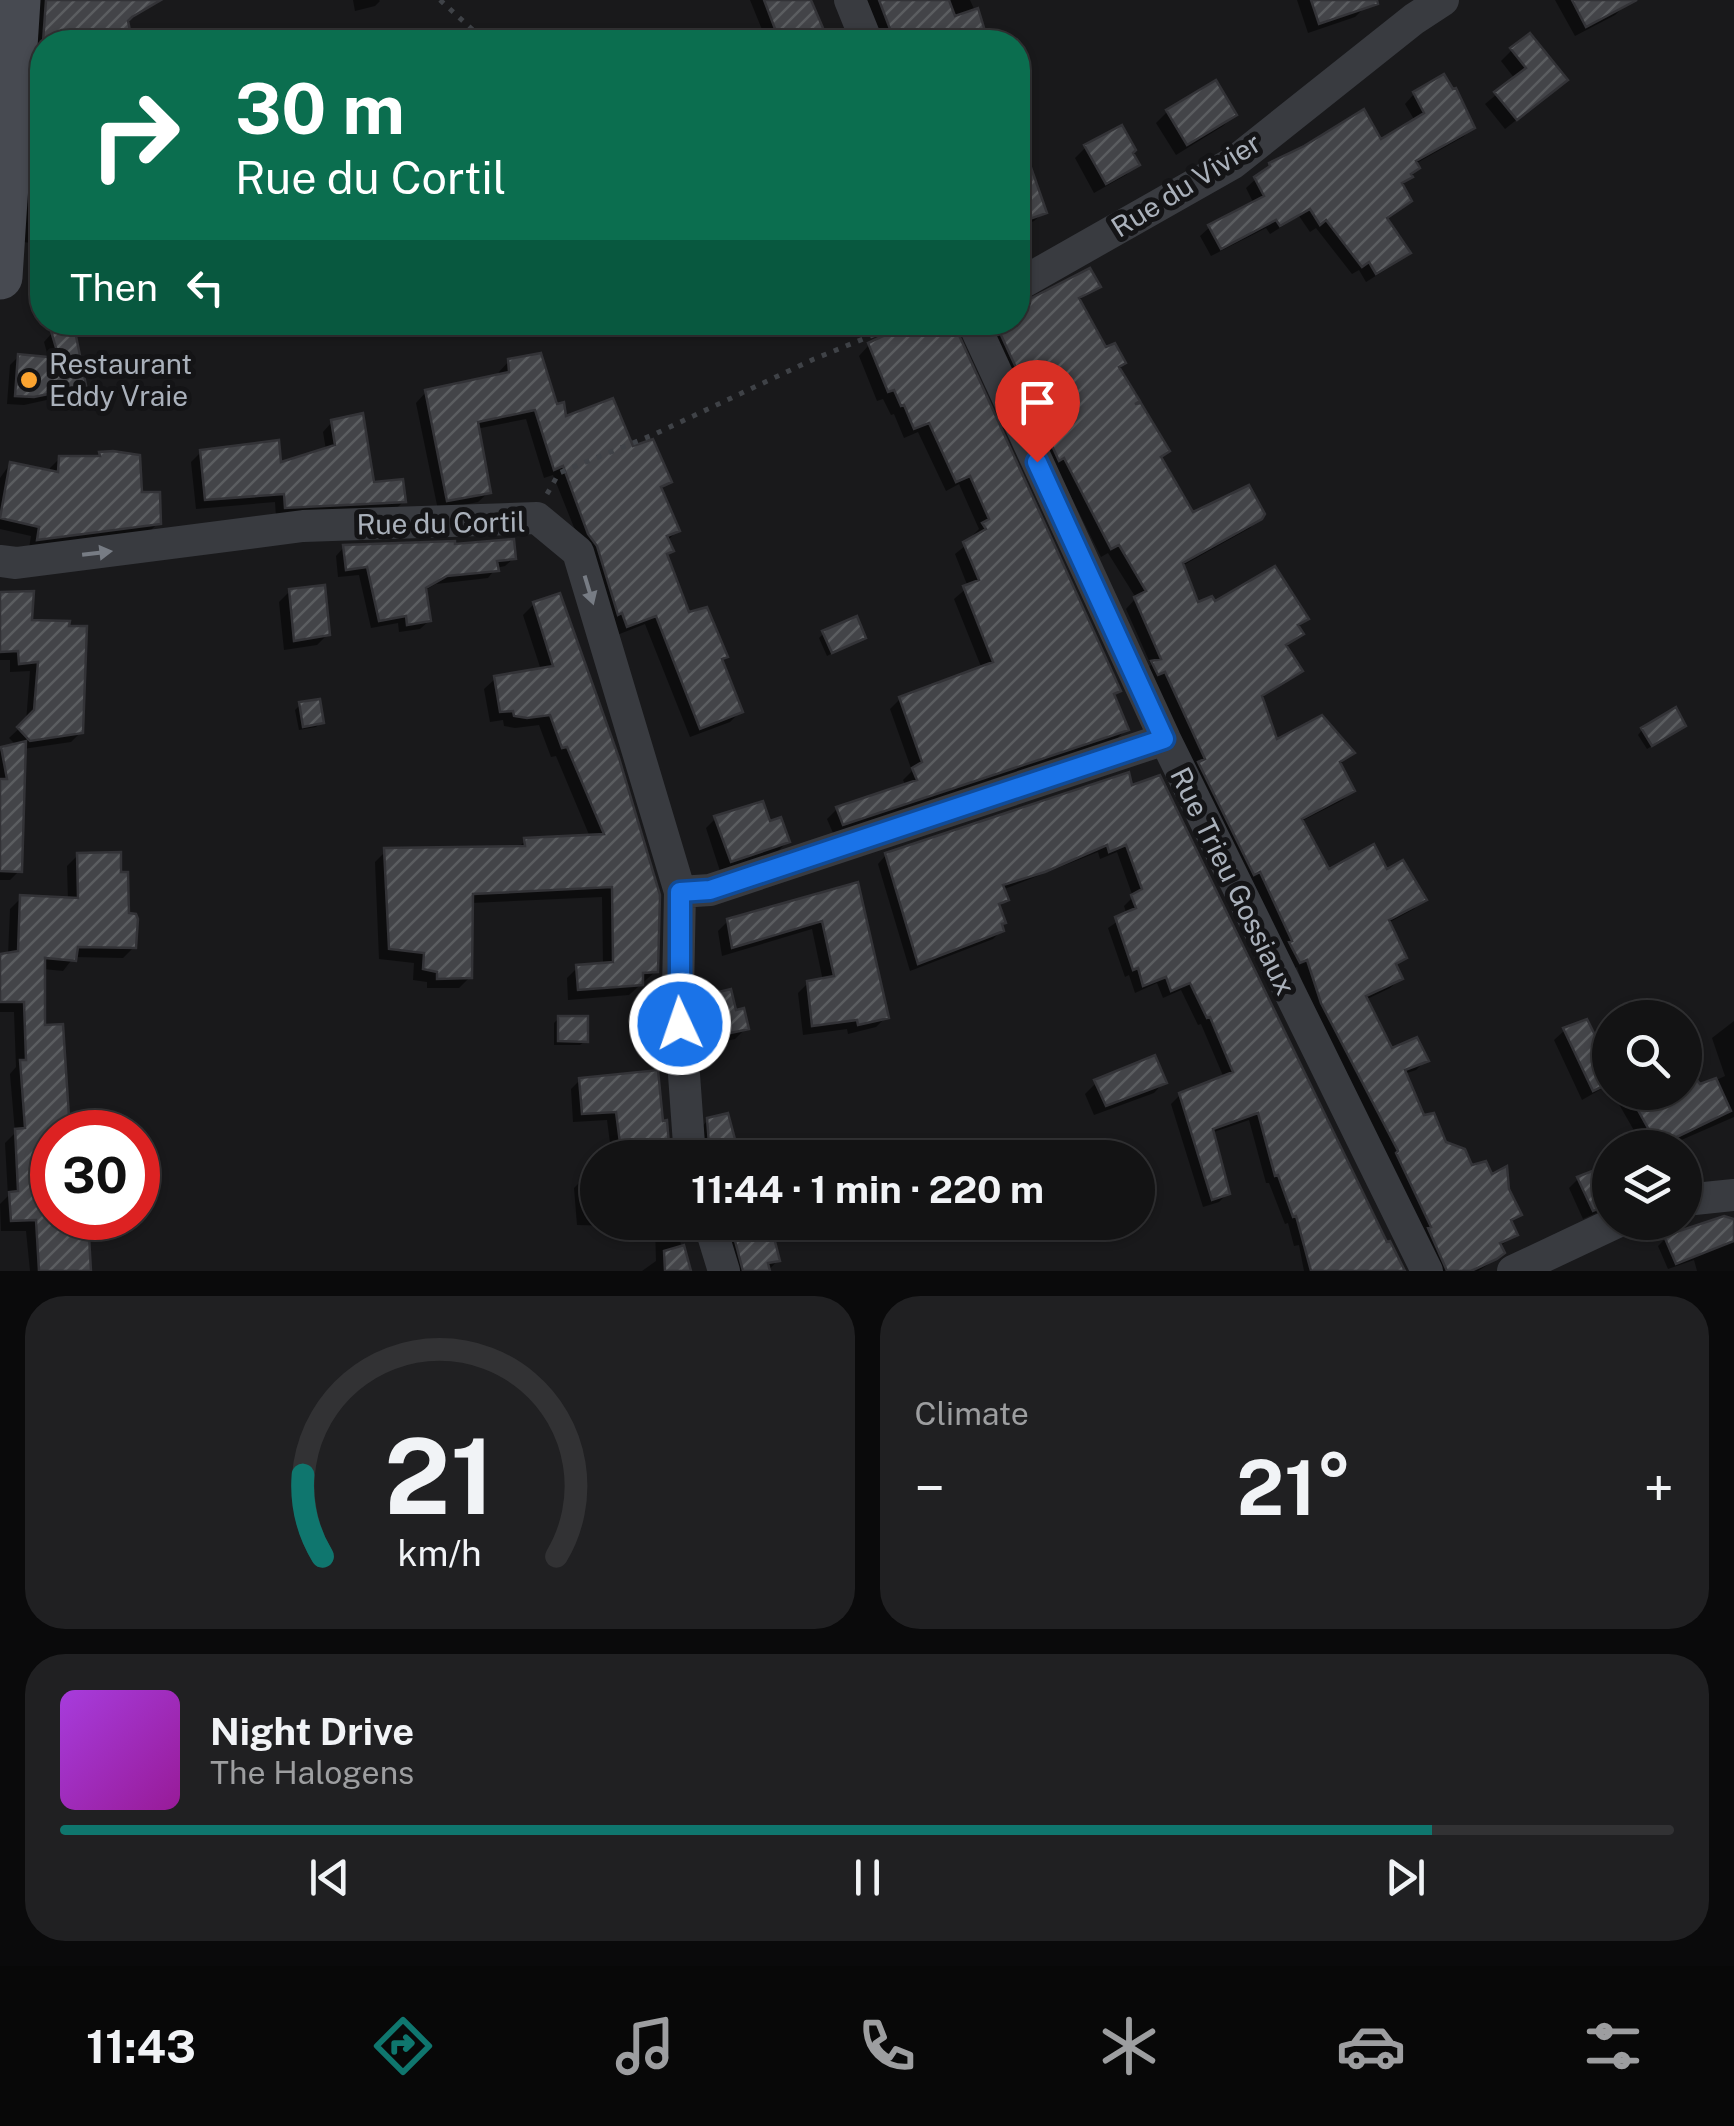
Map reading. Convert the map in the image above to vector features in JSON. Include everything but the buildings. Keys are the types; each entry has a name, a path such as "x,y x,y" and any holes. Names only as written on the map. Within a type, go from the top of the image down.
{"main road":[{"path":"0,278 18,0"}],"street":[{"path":"850,0 862,30"},
{"name":"Rue du Vivier","path":"1030,278 1232,162 1443,0"},
{"name":"Rue Trieu Gossiaux","path":"979,335 1164,739 1427,1271"},
{"name":"Rue du Cortil","path":"0,562 303,526 537,518 578,552 680,892 678,990 689,1140"},
{"path":"680,892 710,890 1164,739"},
{"path":"1702,1198 1734,1195"},
{"path":"1513,1271 1592,1234"},
{"path":"715,1240 724,1271"}],"path":[{"path":"440,0 473,30"},
{"path":"532,519 559,473 874,335"}],"place":[{"name":"Restaurant Eddy Vraie","path":"29,380"}],"route":[{"path":"680,1024 680,892 710,890 1164,739 1037,462"}]}
